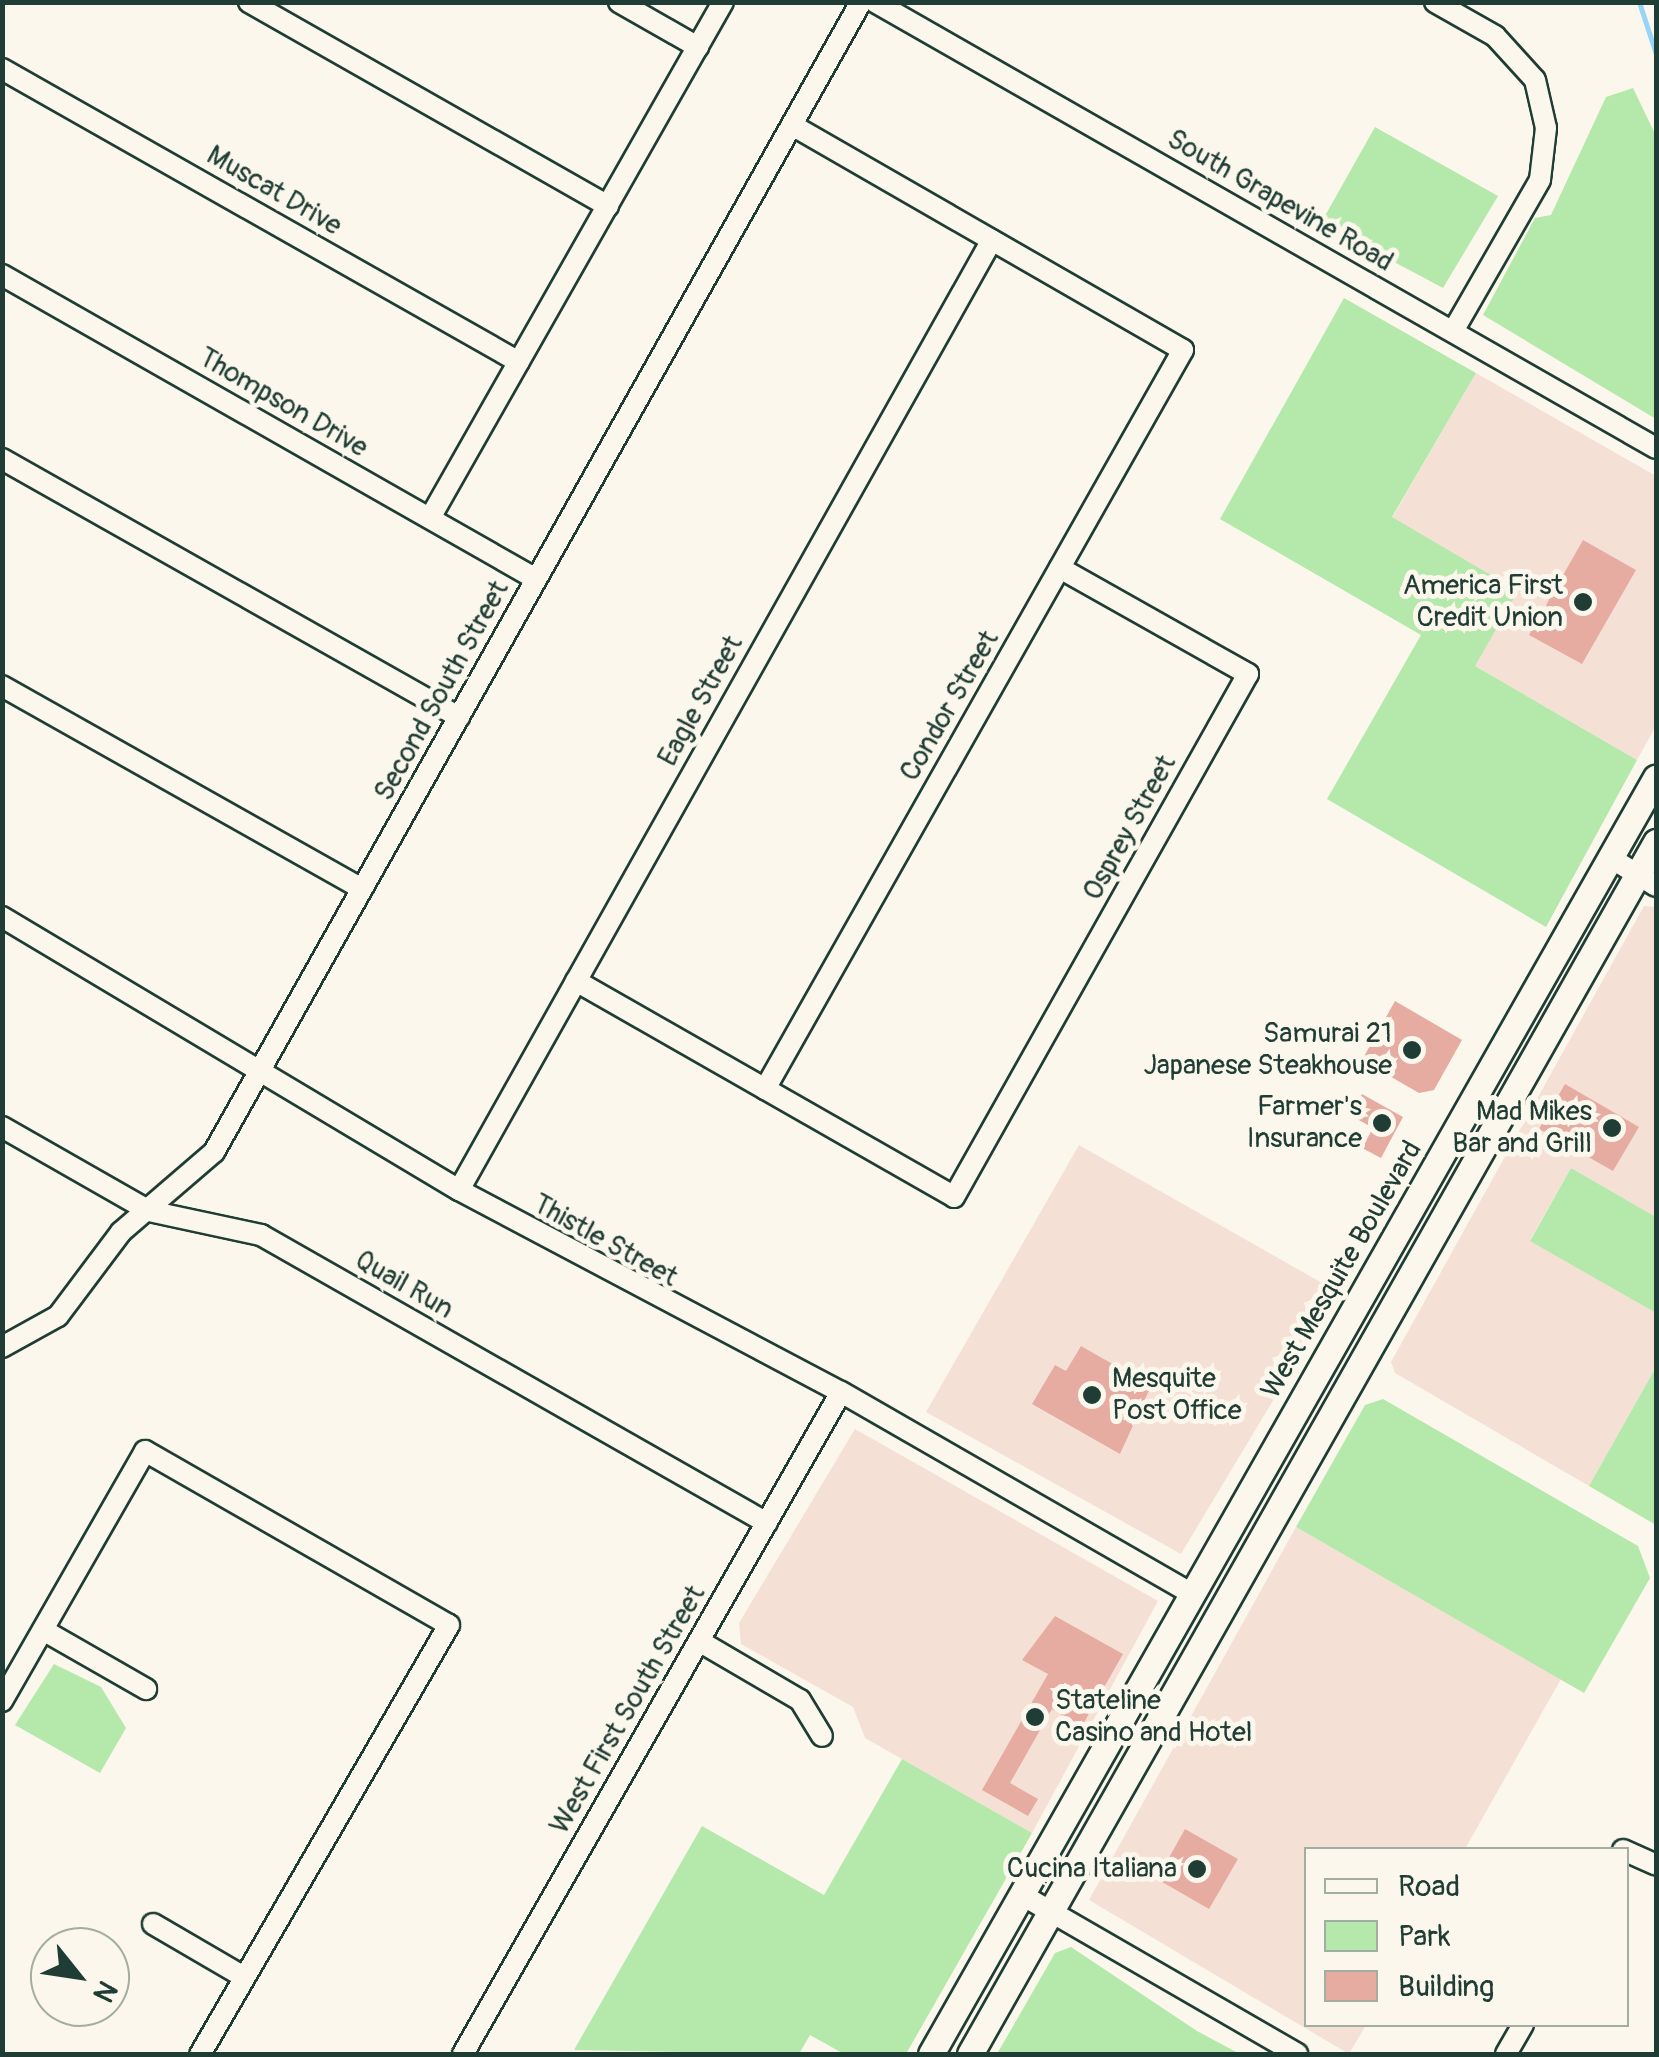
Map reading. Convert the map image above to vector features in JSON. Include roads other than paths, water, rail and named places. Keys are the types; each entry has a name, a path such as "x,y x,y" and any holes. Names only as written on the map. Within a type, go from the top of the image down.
{"main road":[{"name":"West Mesquite Boulevard","path":"932,2054 1656,777"},
{"path":"970,2054 1547,1034 1648,880 1656,842"},
{"path":"1520,1019 1547,1034"},
{"path":"1192,1594 1221,1610"}],"street":[{"path":"249,2 608,206"},
{"path":"619,2 698,47"},
{"path":"430,518 724,2"},
{"name":"Second South Street","path":"2,1347 58,1316 121,1232 214,1152 861,2"},
{"name":"South Grapevine Road","path":"875,2 1656,448"},
{"path":"1435,2 1494,36 1534,80 1546,128 1540,180 1452,331"},
{"name":"Muscat Drive","path":"2,68 519,362"},
{"path":"792,125 992,240"},
{"name":"Condor Street","path":"764,1089 1183,350 992,240"},
{"name":"Eagle Street","path":"459,1190 992,240"},
{"name":"Thompson Drive","path":"2,275 536,579"},
{"path":"2,458 459,717"},
{"name":"Osprey Street","path":"764,1089 954,1197 1248,674 1060,568"},
{"path":"2,686 362,889"},
{"path":"1610,858 1648,880"},
{"name":"Thistle Street","path":"2,917 258,1074 459,1190 841,1392 1192,1594"},
{"path":"576,981 764,1089"},
{"name":"Quail Run","path":"2,1127 149,1211 261,1236 766,1522"},
{"name":"West First South Street","path":"464,2054 841,1392"},
{"path":"2,1701 145,1450 449,1625 200,2054"},
{"path":"43,1630 146,1689"},
{"path":"699,1641 800,1700 822,1736"},
{"path":"1629,1853 1656,1865"},
{"path":"1022,1895 1297,2054"},
{"path":"153,1924 244,1977"},
{"path":"1506,2054 1521,2027"}],"waterway":[{"path":"1639,2 1656,54"}],"place":[{"name":"America First Credit Union","path":"1583,602"},
{"name":"Samurai 21 Japanese Steakhouse","path":"1412,1050"},
{"name":"Farmer's Insurance","path":"1382,1123"},
{"name":"Mad Mikes Bar and Grill","path":"1612,1128"},
{"name":"Mesquite Post Office","path":"1092,1395"},
{"name":"Stateline Casino and Hotel","path":"1035,1717"},
{"name":"Cucina Italiana","path":"1197,1869"}]}
